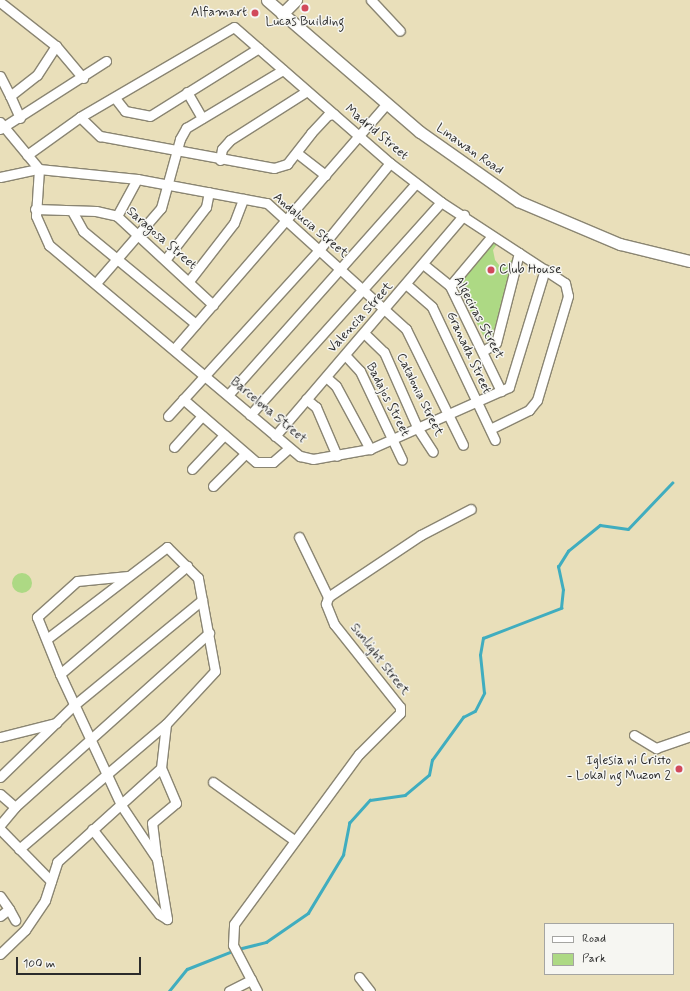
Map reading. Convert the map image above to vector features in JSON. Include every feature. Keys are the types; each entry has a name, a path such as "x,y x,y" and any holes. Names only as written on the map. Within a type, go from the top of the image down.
{"street":[{"name":"Linawan Road","path":"267,0 386,104 518,201 620,244 690,261"},
{"path":"282,14 296,0"},
{"path":"375,1 400,32"},
{"path":"0,2 56,46 83,78"},
{"name":"Madrid Street","path":"27,155 80,117 115,98 234,27 390,163 441,202 464,215 492,236 545,269 568,288 537,400 529,410 490,428"},
{"path":"10,96 37,74 56,46"},
{"path":"115,98 125,111 150,116 259,48"},
{"path":"39,169 1,126 20,118 83,78 106,61"},
{"path":"96,283 138,236 160,208 168,184 176,151 186,128 283,70"},
{"path":"0,76 20,118"},
{"path":"220,160 222,149 230,140 307,91"},
{"path":"187,92 202,118"},
{"path":"175,348 287,221 386,104"},
{"path":"80,117 100,136 220,160 274,168 287,164 319,124 334,114"},
{"path":"297,153 325,175"},
{"path":"168,416 319,250 390,163"},
{"name":"Andalucia Street","path":"0,177 39,169 138,179 267,203 406,329 463,445"},
{"name":"Barcelona Street","path":"39,169 35,209 39,229 49,245 175,348 250,415 300,456 313,459 370,449 394,440 502,391"},
{"path":"117,216 138,179"},
{"path":"228,395 342,270 416,183"},
{"path":"165,260 206,208 209,192"},
{"path":"189,280 234,223 243,199"},
{"path":"250,415 362,288 441,202"},
{"name":"Saragosa Street","path":"35,209 108,212 117,216 189,280 213,305"},
{"path":"72,211 76,224 115,260 196,324"},
{"name":"Valencia Street","path":"275,436 326,376 386,310 464,215"},
{"path":"450,286 492,236"},
{"path":"483,352 496,343 520,253"},
{"name":"Algeciras Street","path":"424,264 450,286 502,391"},
{"path":"502,391 513,379 545,269"},
{"name":"Granada Street","path":"407,285 432,307 475,402 495,440"},
{"name":"Catalonia Street","path":"364,333 384,352 418,429 433,452"},
{"name":"Badajos Street","path":"345,355 360,371 394,440 402,460"},
{"path":"326,376 336,386 370,449"},
{"path":"183,399 245,454 264,464 273,462 289,448"},
{"path":"306,399 316,407 337,456"},
{"path":"174,447 202,416"},
{"path":"192,469 224,435"},
{"path":"213,486 245,454"},
{"path":"328,597 421,535 471,509"},
{"name":"Sunlight Street","path":"257,991 233,945 234,924 294,840 359,754 400,713 400,707 334,624 326,604 328,597 299,537"},
{"path":"19,849 106,772 166,724 215,671 198,578 167,547 48,638"},
{"path":"60,674 187,566"},
{"path":"129,576 77,581 37,617 48,638 73,706 121,805 157,859"},
{"path":"0,778 58,723 73,706 202,600"},
{"path":"0,825 15,807 209,633"},
{"path":"0,737 58,723"},
{"path":"92,829 159,914 167,919 152,823 176,803 161,768 166,724"},
{"path":"634,735 656,748 690,736"},
{"path":"0,954 25,930 45,900 57,862 161,768"},
{"path":"213,782 294,840"},
{"path":"0,794 15,807"},
{"path":"0,829 52,881"},
{"path":"0,896 15,920"},
{"path":"0,916 8,909"},
{"path":"359,977 370,991"},
{"path":"229,991 251,980"}],"green space":[{"path":"495,234 501,238 493,250 495,260 499,265 508,264 513,258 497,336 489,347 456,283"},
{"path":"22,573 29,576 32,583 29,590 22,593 15,590 12,583 15,576"}],"waterway":[{"path":"238,949 266,942 308,913 343,855 349,823 370,800 405,795 429,775 432,760 463,717 475,711 484,693 480,655 483,638 561,608 563,590 558,567 568,551 600,525 628,529 672,483"},
{"path":"169,991 187,969 230,952"}],"place":[{"name":"Lucas Building","path":"305,8"},
{"name":"Alfamart","path":"255,13"},
{"name":"Club House","path":"491,270"},
{"name":"Iglesia ni Cristo - Lokal ng Muzon 2","path":"679,769"}]}
